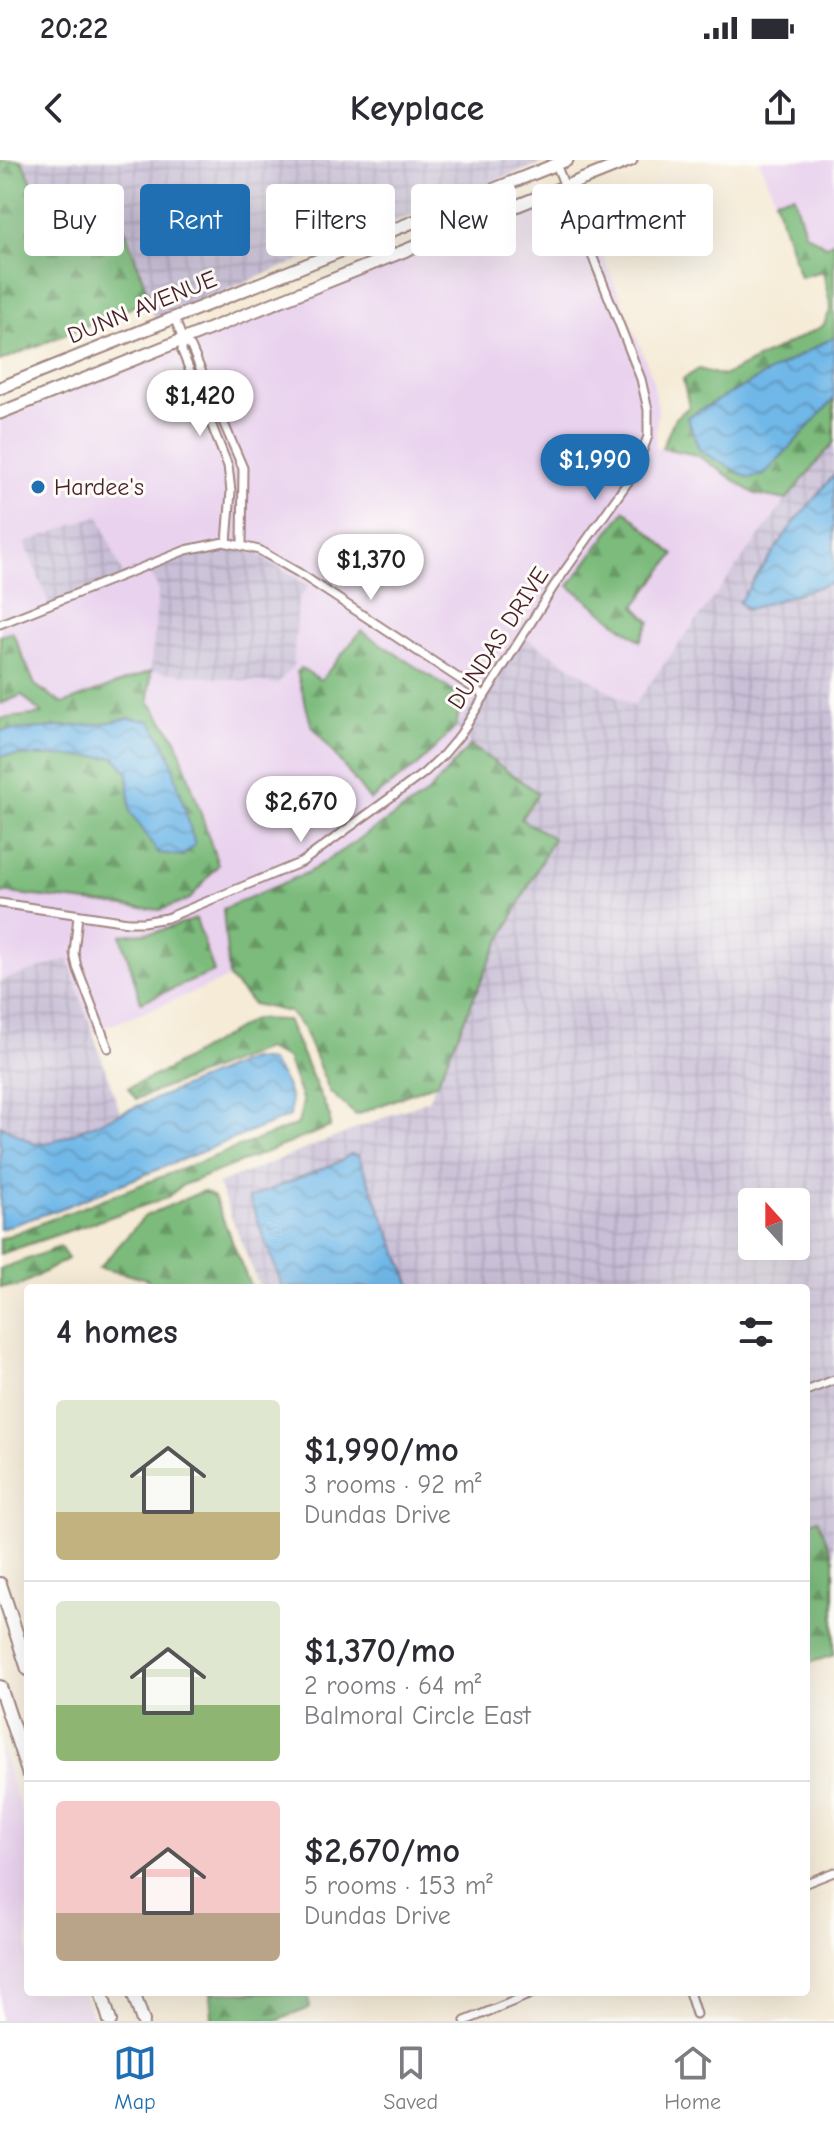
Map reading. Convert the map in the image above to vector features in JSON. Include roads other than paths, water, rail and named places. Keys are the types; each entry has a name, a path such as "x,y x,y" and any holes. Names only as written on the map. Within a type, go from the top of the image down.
{"highway":[{"path":"0,1584 24,1657"},
{"path":"0,1687 24,1760"},
{"path":"102,1996 110,2021"},
{"path":"134,1996 143,2021"}],"main road":[{"name":"DUNN AVENUE","path":"570,184 631,160"},
{"name":"DUNN AVENUE","path":"0,388 562,162"},
{"name":"DUNN AVENUE","path":"0,413 532,199"}],"street":[{"name":"DUNDAS DRIVE","path":"562,162 565,184"},
{"name":"DUNDAS DRIVE","path":"0,903 128,922 158,920 292,868 435,764 460,735 561,576 628,485 641,461 648,436 648,410 641,379 593,256"},
{"path":"174,317 183,340 182,351 228,466 231,491 227,543"},
{"path":"183,340 191,347 243,468 242,544"},
{"path":"0,624 180,552 204,545 242,544 299,573 484,695"},
{"path":"78,916 74,953 77,967 108,1048"},
{"path":"810,1389 834,1380"},
{"path":"810,1881 834,1872"},
{"path":"465,2021 526,1996"},
{"path":"690,1996 696,2014"}],"water":[{"path":"834,337 834,399 764,475 749,478 700,451 687,417"},
{"path":"834,475 834,582 746,610 739,602 792,525"},
{"path":"130,718 151,721 169,753 195,845 183,856 158,853 130,811 128,773 115,757 0,755 0,731 101,724"},
{"path":"250,1059 270,1061 280,1074 289,1093 290,1116 57,1210 0,1229 0,1125 35,1144 52,1142"},
{"path":"350,1154 358,1155 410,1284 281,1284 249,1198 341,1161"}],"place":[{"name":"Hardee's","path":"38,487"}]}
